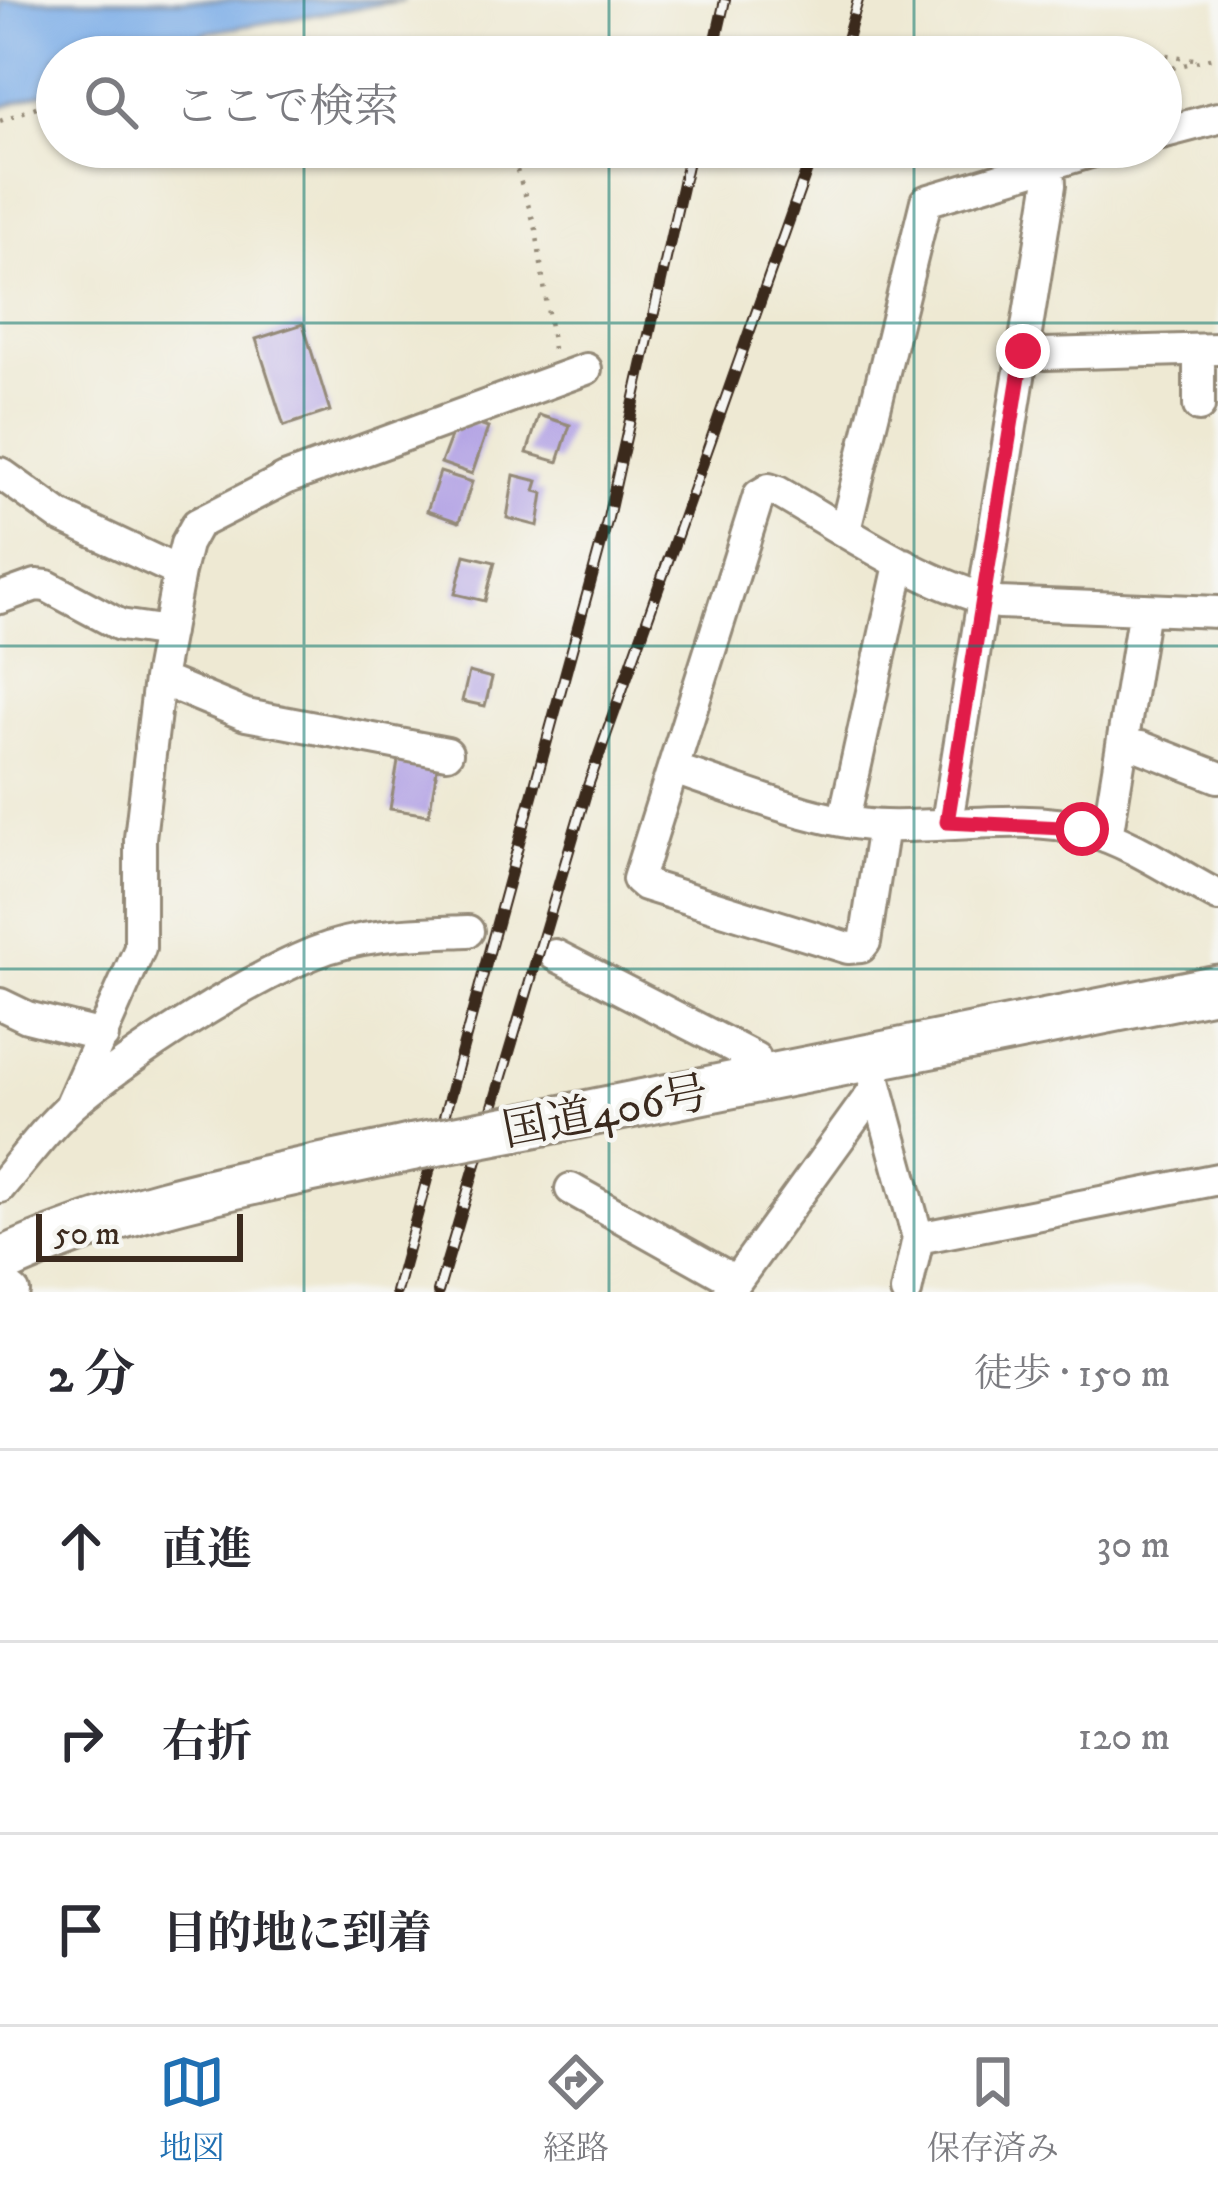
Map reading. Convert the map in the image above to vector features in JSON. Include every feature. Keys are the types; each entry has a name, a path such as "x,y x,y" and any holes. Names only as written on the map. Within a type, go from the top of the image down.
{"highway":[{"name":"国道406号","path":"0,1262 122,1213 414,1148 760,1081 873,1074 1218,988"}],"street":[{"path":"1182,127 1218,118"},
{"path":"845,530 921,208 932,196 1028,168"},
{"path":"947,822 1049,168"},
{"path":"1023,351 1209,349 1199,406"},
{"path":"70,1106 140,948 140,838 158,679 178,572 197,524 285,479 571,374"},
{"path":"0,473 60,515 178,572"},
{"path":"884,826 861,947 848,948 638,879 759,495 769,489 778,492 905,564 998,603 1218,612"},
{"path":"844,819 898,574 905,564"},
{"path":"0,598 35,585 47,586 120,625 168,632"},
{"path":"1107,837 1144,609"},
{"path":"158,679 246,715 447,753"},
{"path":"1123,744 1141,746 1218,777"},
{"path":"674,769 823,818 884,826 947,822 1058,826 1107,837 1218,896"},
{"path":"0,1187 70,1106 170,1035 316,952 389,934 468,931"},
{"path":"555,955 755,1058 760,1081"},
{"path":"0,1004 27,1017 103,1036"},
{"path":"873,1074 918,1238 906,1292"},
{"path":"572,1189 732,1287 873,1074"},
{"path":"918,1238 1218,1178"},
{"path":"0,1282 14,1292"}],"path":[{"path":"1182,65 1218,56"},
{"path":"1182,57 1201,60"},
{"path":"0,121 36,107"},
{"path":"516,168 571,374"}],"water":[{"path":"0,0 405,0 198,36 36,36 36,95 0,108"}],"building":[{"path":"303,324 330,411 284,426 256,339"},
{"path":"539,415 570,425 558,462 527,453"},
{"path":"458,418 488,428 472,474 441,463"},
{"path":"440,472 472,482 459,522 427,511"},
{"path":"514,475 538,481 535,491 543,493 538,526 507,518"},
{"path":"465,555 495,562 485,601 455,594"},
{"path":"469,672 492,678 485,706 462,701"},
{"path":"399,756 438,763 429,815 390,809"}],"railway":[{"path":"717,36 725,0"},
{"path":"848,36 858,0"},
{"path":"396,1292 608,518 686,168"},
{"path":"438,1292 588,786 808,168"}],"route":[{"path":"1023,351 947,822 1082,829"}]}
